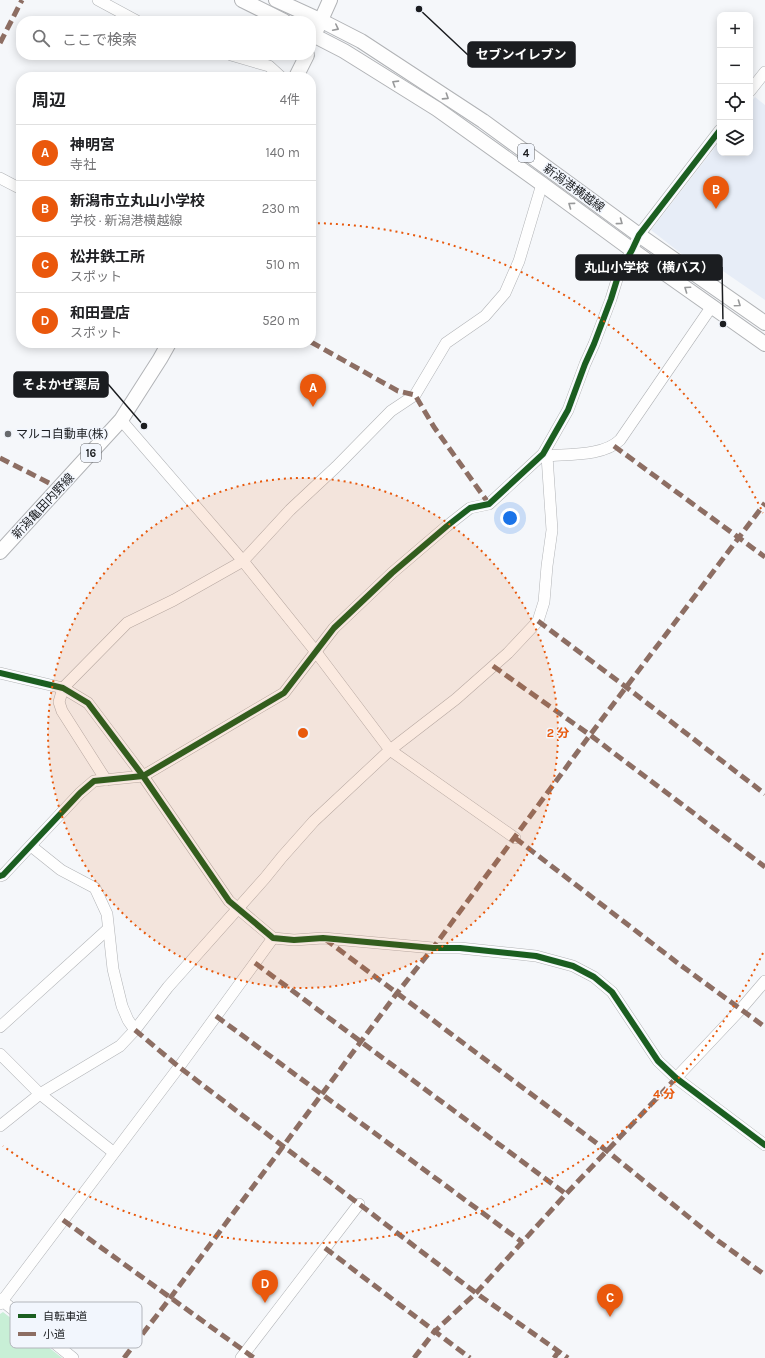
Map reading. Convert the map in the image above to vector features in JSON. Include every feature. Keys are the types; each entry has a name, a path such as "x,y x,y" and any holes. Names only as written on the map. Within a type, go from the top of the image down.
{"main road":[{"path":"242,0 274,16"},
{"name":"新潟港横越線","path":"276,0 311,16"},
{"path":"316,29 330,0"},
{"name":"新潟港横越線","path":"316,18 361,41 483,121 639,235 765,323"},
{"name":"新潟港横越線","path":"316,40 344,51 437,109 765,344"},
{"path":"298,72 304,60"},
{"name":"新潟亀田内野線","path":"0,552 121,420 166,348"}],"street":[{"path":"98,0 128,16"},
{"path":"248,60 269,66 275,72"},
{"path":"753,87 765,72"},
{"path":"0,876 3,875 31,846 80,793 94,781 143,776 284,693 334,628 392,573 470,508 489,504 545,455 568,410 611,299 619,273 639,235 717,134"},
{"path":"0,178 16,186"},
{"path":"106,780 62,712 59,702 64,688 127,623 174,600 242,561 290,510 336,467 390,411 415,395 446,343 485,316 505,294 519,261 542,184"},
{"path":"545,455 591,452 614,446 620,440 712,306"},
{"path":"121,420 242,561 316,652 390,750 515,838"},
{"path":"0,1126 40,1094 120,1046 135,1030 168,987 314,821 390,750 467,689 508,653 538,621 544,602 552,530 545,455"},
{"path":"0,673 64,688 88,703 143,776 229,901 273,938 294,940 323,938 433,948 460,948 536,956 573,966 594,977 612,992 658,1061 676,1078 765,1145"},
{"path":"31,846 61,870 95,888 107,914 113,969 122,1006 128,1020 135,1030"},
{"path":"0,1027 108,929"},
{"path":"10,1308 1,1301 179,1067 273,938"},
{"path":"676,1078 742,1009 765,980"},
{"path":"0,1054 40,1094 113,1152"},
{"path":"241,1358 359,1204"},
{"path":"60,1348 73,1358"}],"shaded area":[{"path":"755,97 765,105 765,300 717,267 702,270 651,230 717,145 717,156 753,156 753,99"}],"green space":[{"path":"3,1312 10,1317 10,1348 49,1348 62,1358 0,1358 0,1314"}],"marked path":[{"path":"0,43 22,0"},
{"path":"316,345 398,391 415,395 434,427 489,504"},
{"path":"614,446 765,557"},
{"path":"0,458 59,488"},
{"path":"142,1335 765,503"},
{"path":"538,621 765,794"},
{"path":"493,666 590,735 765,867"},
{"path":"515,838 679,964 765,1027"},
{"path":"325,939 607,1151 717,1240 765,1275"},
{"path":"255,963 566,1194"},
{"path":"216,1016 522,1242"},
{"path":"135,1030 179,1067 476,1293 568,1358"},
{"path":"414,1358 435,1331 476,1293 566,1194 676,1078"},
{"path":"63,1220 254,1358"},
{"path":"325,1248 470,1358"},
{"path":"124,1358 132,1348"},
{"path":"554,1358 559,1351"}],"cycle path":[{"path":"0,876 3,875 80,793 94,781 143,776 284,693 334,628 392,573 470,508 489,504 543,454 568,410 611,299 619,273 639,235 717,134"},
{"path":"0,673 63,688 88,703 143,776 229,901 273,938 294,940 323,938 433,948 460,948 536,956 573,966 594,977 612,992 658,1061 676,1078 765,1145"}],"place":[{"name":"セブンイレブン","path":"419,9"},
{"name":"新潟市立丸山小学校","path":"716,209"},
{"name":"丸山小学校（横バス）","path":"723,324"},
{"name":"神明宮","path":"313,407"},
{"name":"そよかぜ薬局","path":"144,426"},
{"name":"マルコ自動車(株)","path":"8,434"},
{"name":"和田畳店","path":"265,1303"},
{"name":"松井鉄工所","path":"610,1317"}]}
